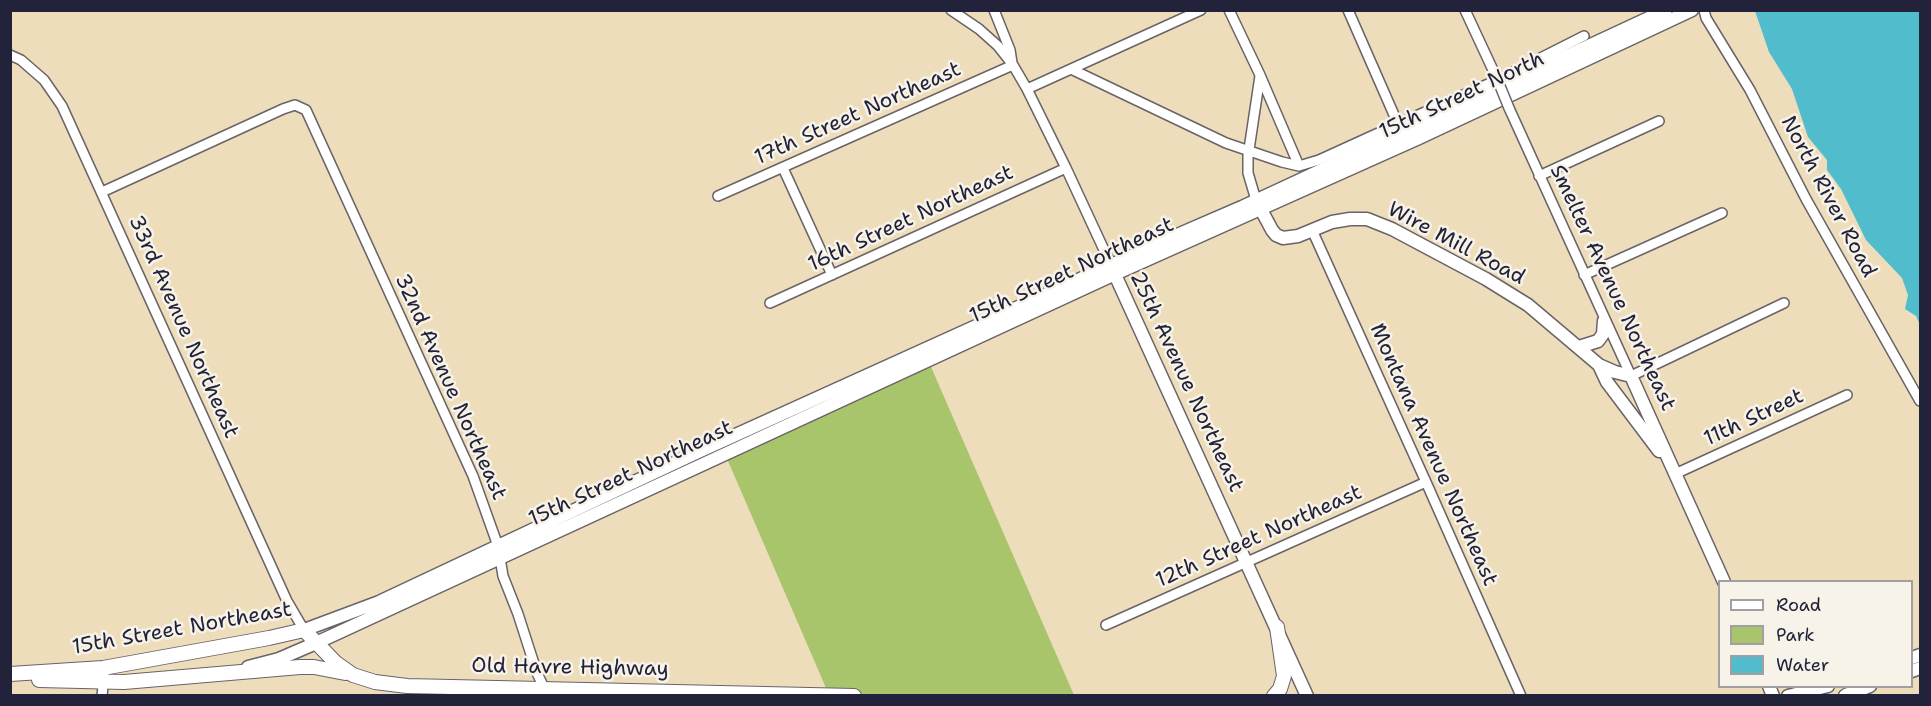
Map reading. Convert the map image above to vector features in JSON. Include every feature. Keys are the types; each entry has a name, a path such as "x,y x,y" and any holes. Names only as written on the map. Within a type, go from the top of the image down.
{"highway":[{"path":"1274,696 1280,689 1284,676 1276,627"},
{"name":"Old Havre Highway","path":"304,630 336,663 353,675 375,682 407,686 854,696"},
{"name":"15th Street Northeast","path":"10,674 103,668 304,630"},
{"path":"223,674 314,667 353,675"},
{"name":"15th Street Northeast","path":"10,679 103,689 223,674"}],"main road":[{"name":"15th Street North","path":"1258,205 1666,10"},
{"name":"15th Street North","path":"1244,211 1419,138 1692,10"},
{"name":"Wire Mill Road","path":"1258,205 1272,230 1283,238 1298,236 1332,222 1350,219 1367,219 1377,223 1486,279 1528,305 1599,365 1631,376"},
{"name":"15th Street Northeast","path":"223,674 279,659 316,643 499,552 1244,211"},
{"name":"25th Avenue Northeast","path":"1113,270 1307,696"},
{"path":"1579,347 1590,345 1598,340 1603,334 1604,321"},
{"path":"1599,365 1607,382 1675,474"},
{"name":"Smelter Avenue Northeast","path":"1631,376 1723,580"},
{"name":"15th Street Northeast","path":"304,630 379,602 499,552"},
{"path":"1788,696 1824,688"},
{"path":"1847,695 1867,688"}],"street":[{"path":"951,10 967,21 973,10"},
{"path":"994,10 1010,50 1013,65"},
{"path":"1027,89 1201,10"},
{"path":"1230,10 1299,166"},
{"path":"1348,10 1398,124"},
{"name":"Smelter Avenue Northeast","path":"1465,10 1604,321 1631,376"},
{"name":"North River Road","path":"1704,10 1706,18 1750,90 1806,199 1920,401"},
{"name":"25th Avenue Northeast","path":"967,21 998,46 1013,65 1066,168 1113,270"},
{"name":"15th Street North","path":"1299,166 1319,160 1398,124 1498,83 1584,36"},
{"name":"33rd Avenue Northeast","path":"10,55 21,60 44,80 62,106 287,601 304,630"},
{"name":"17th Street Northeast","path":"718,196 1013,65"},
{"path":"1071,69 1226,143 1299,166"},
{"name":"Wire Mill Road","path":"1258,205 1248,173 1260,75"},
{"name":"32nd Avenue Northeast","path":"102,192 283,109 295,105 306,110 473,476 499,552 504,576 545,690"},
{"path":"1539,176 1659,120"},
{"path":"783,168 832,275"},
{"name":"16th Street Northeast","path":"770,303 1066,168"},
{"path":"1584,275 1722,213"},
{"name":"Montana Avenue Northeast","path":"1312,230 1521,696"},
{"path":"1631,376 1784,303"},
{"name":"11th Street","path":"1675,474 1847,395"},
{"name":"12th Street Northeast","path":"1106,625 1426,482"},
{"path":"103,668 103,689"}],"green space":[{"path":"928,360 1074,695 829,695 725,454"}],"water":[{"path":"1755,11 1920,11 1920,325 1916,316 1905,309 1908,295 1902,278 1866,240 1841,189 1827,170 1827,160 1808,137 1792,89 1769,52"}]}
